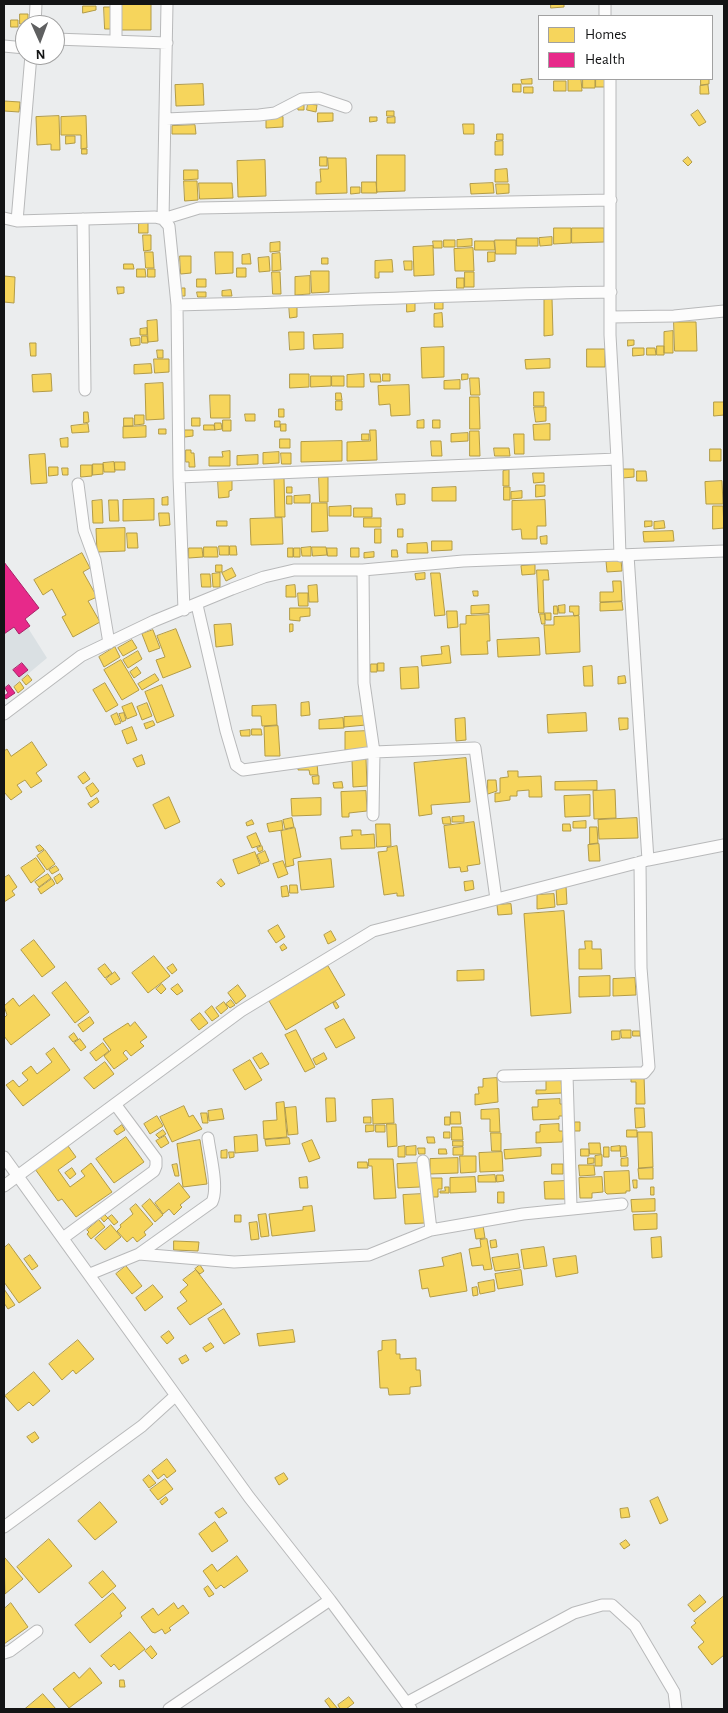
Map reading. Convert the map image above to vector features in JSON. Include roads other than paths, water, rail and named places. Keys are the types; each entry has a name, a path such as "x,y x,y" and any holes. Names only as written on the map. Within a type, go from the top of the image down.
{"street":[{"path":"116,4 116,41"},
{"path":"167,4 163,219 169,226 177,305 179,477 184,610"},
{"path":"65,39 166,42"},
{"path":"18,221 30,65"},
{"path":"503,1076 644,1073 650,1067 641,968 644,861 618,459 611,317 610,80"},
{"path":"166,120 259,116 275,113 302,99 319,98 346,106"},
{"path":"4,218 18,221 163,219 199,208 611,200"},
{"path":"83,219 85,390"},
{"path":"177,305 340,301 475,294 611,292"},
{"path":"611,317 674,316 724,311"},
{"path":"179,477 618,459"},
{"path":"78,484 84,530 95,560 109,642"},
{"path":"4,714 81,656 109,642 154,621 264,577 294,570 363,570 463,560 724,551"},
{"path":"363,570 364,683 374,752 373,816"},
{"path":"197,604 226,731 236,765 243,770 374,752 475,748 496,899"},
{"path":"4,1186 241,1011 357,939 373,932 644,861 724,845"},
{"path":"567,1075 571,1208"},
{"path":"63,1238 154,1171 156,1166 156,1159 115,1104"},
{"path":"90,1274 139,1254 212,1202 215,1196 208,1138"},
{"path":"4,1157 249,1497 330,1600 408,1706 574,1614 602,1605 612,1605 635,1626 674,1692 676,1709"},
{"path":"423,1161 431,1230"},
{"path":"139,1254 234,1262 369,1255 431,1230 571,1208 622,1204"},
{"path":"4,1527 142,1426 175,1396"},
{"path":"170,1709 330,1600"},
{"path":"4,1653 10,1652 37,1632"}]}
